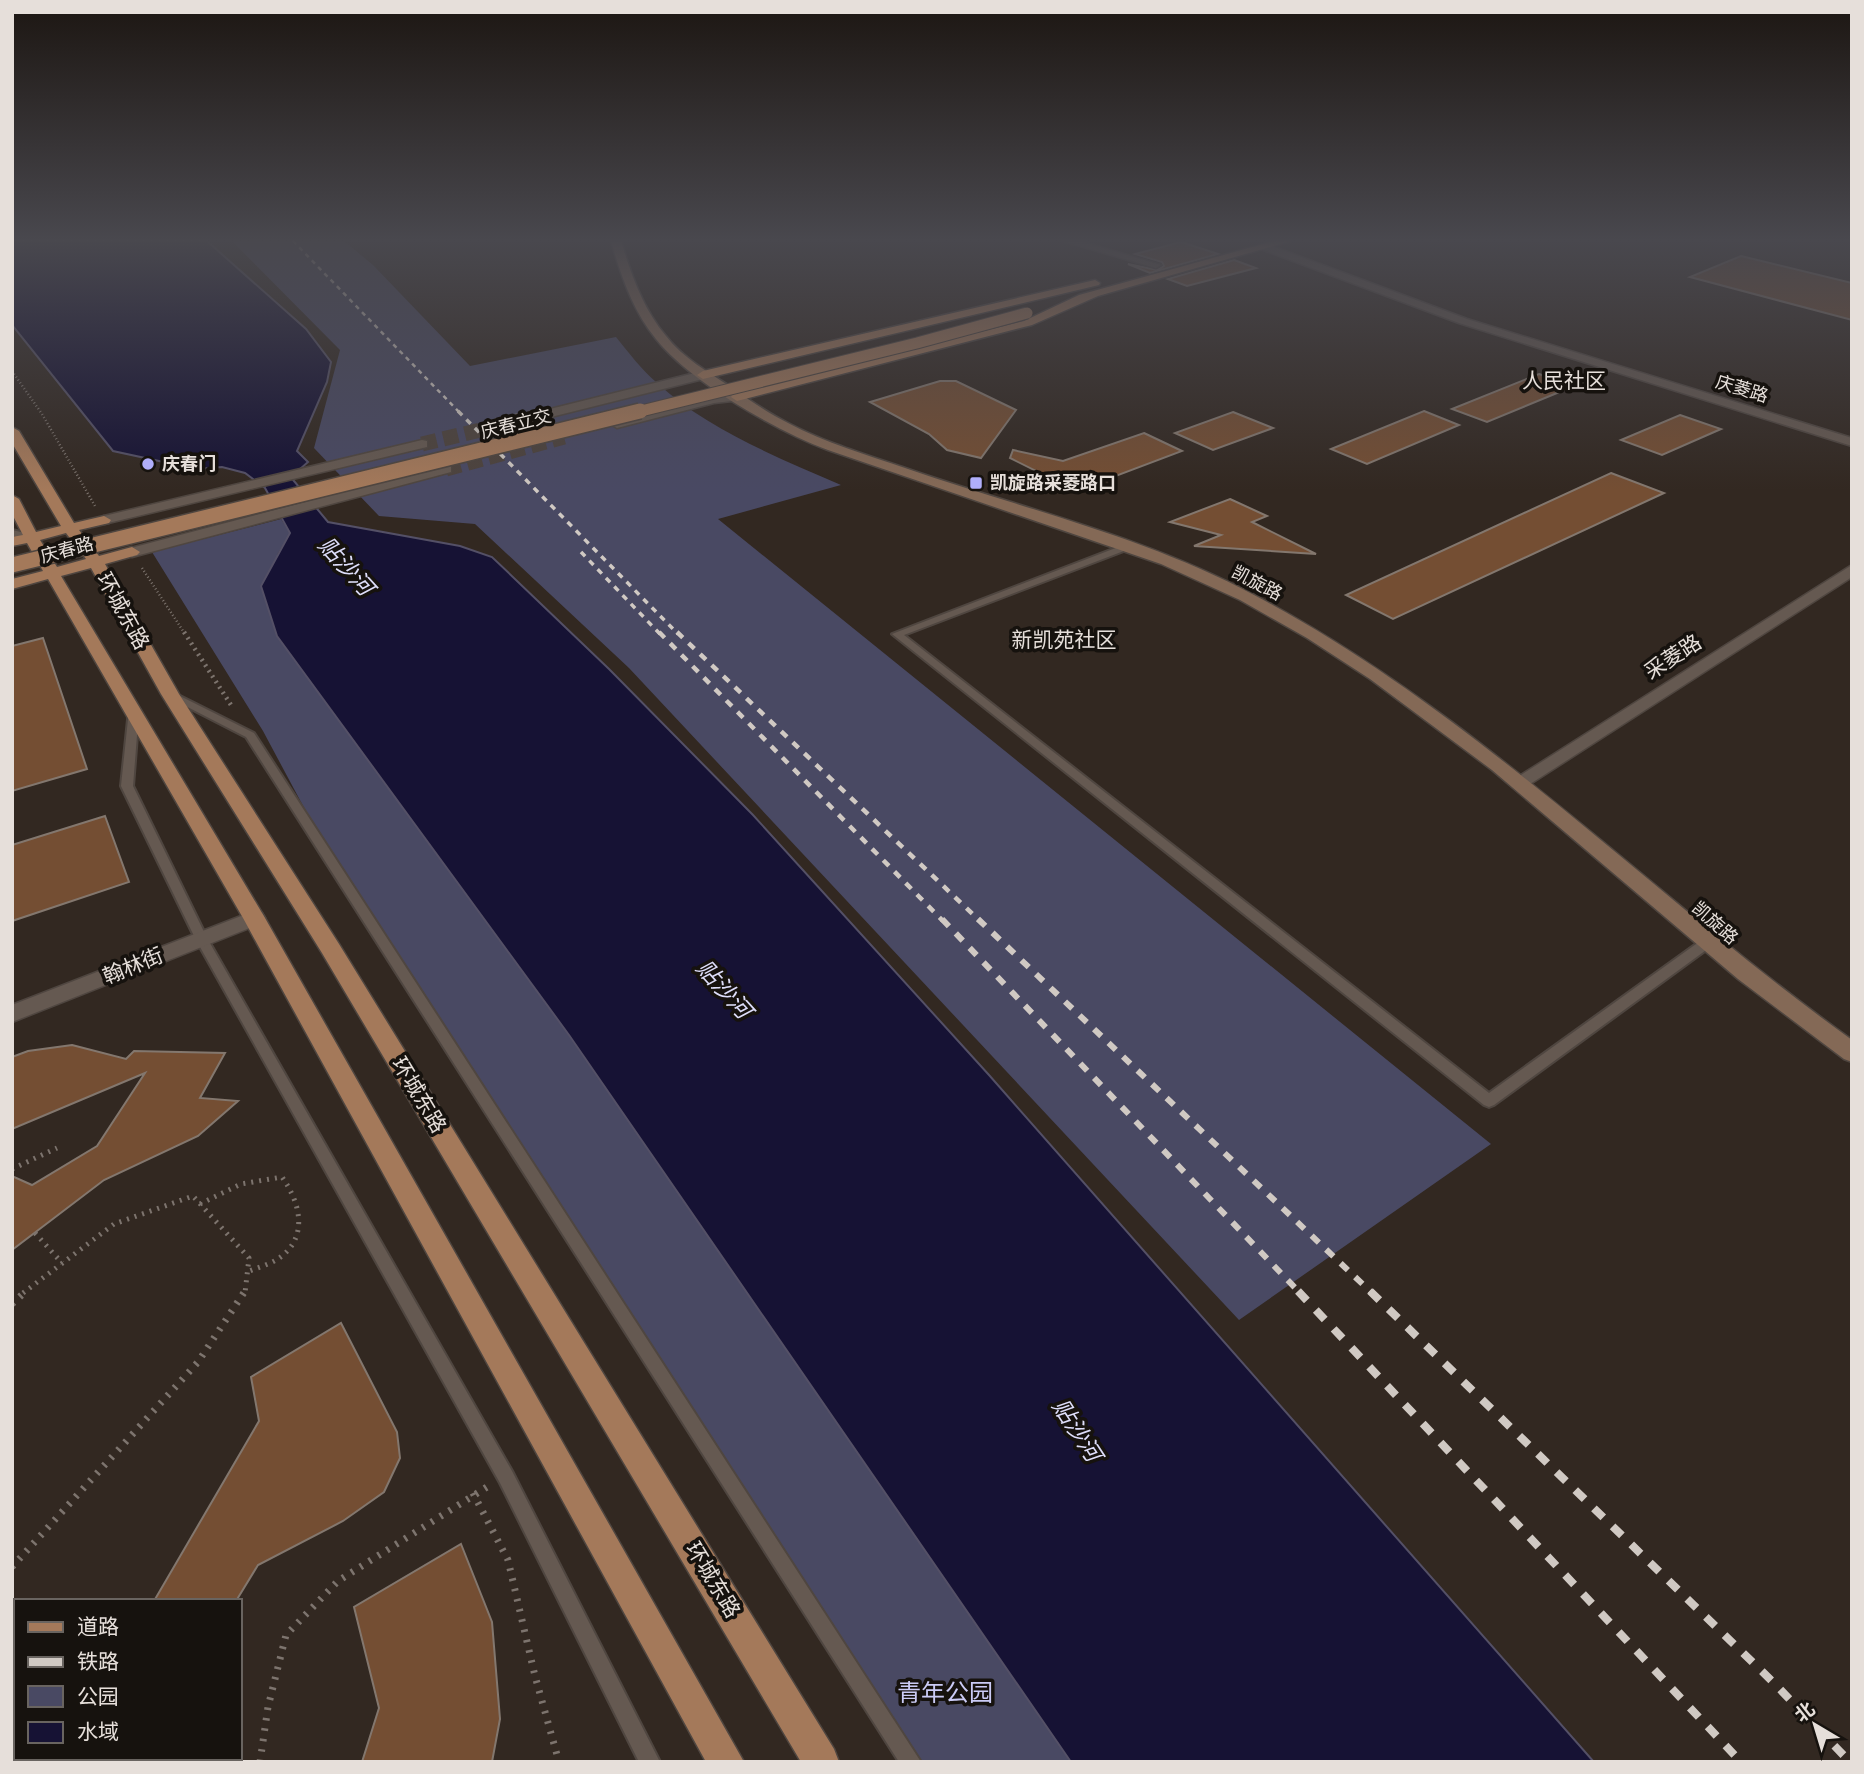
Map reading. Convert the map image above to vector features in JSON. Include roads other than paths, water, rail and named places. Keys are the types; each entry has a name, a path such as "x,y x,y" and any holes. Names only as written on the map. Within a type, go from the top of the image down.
{"main road":[{"name":"凯旋路","path":"653,324 661,338 703,375 785,427 853,454 1126,547 1244,596 1335,646 1402,691 1520,782 1709,942 1852,1053"},
{"path":"703,375 916,324"},
{"name":"庆春立交","path":"12,555 950,324"},
{"name":"庆春立交","path":"12,565 987,324"},
{"path":"737,397 1025,324"},
{"name":"环城东路","path":"12,431 70,528 96,562 170,694 331,949 821,1762"},
{"name":"环城东路","path":"12,499 31,537 254,918 726,1762"},
{"name":"庆春路","path":"12,542 103,520"},
{"name":"庆春路","path":"12,584 132,552"}],"street":[{"name":"庆菱路","path":"1472,324 1852,442"},
{"path":"539,416 703,375"},
{"path":"564,437 714,399 737,397"},
{"path":"103,520 422,444"},
{"path":"132,552 446,469"},
{"name":"采菱路","path":"1520,782 1852,570"},
{"name":"翰林街","path":"12,1014 254,918"}],"lane":[{"path":"12,533 31,537"},
{"path":"1126,547 897,634 1489,1101 1709,942"},
{"path":"170,694 250,735 911,1762"},
{"path":"134,709 127,786 201,938 506,1477 650,1762"}],"water":[{"name":"贴沙河","path":"300,324 306,329 331,362 327,382 297,451 308,462 289,475 328,522 460,546 492,557 609,669 753,815 989,1075 1594,1762 1071,1762 569,1035 277,636 261,586 290,533 265,488 245,473 222,467 196,469 113,451 12,325"}],"tunnel":[{"path":"422,444 539,416"},
{"path":"446,469 564,437"}],"railway":[{"path":"373,324 460,413"},
{"path":"458,411 678,634"},
{"path":"581,552 660,634"},
{"path":"659,632 943,921"},
{"path":"677,632 980,921"},
{"path":"942,919 1300,1293"},
{"path":"978,919 1372,1293"},
{"path":"1298,1291 1741,1762"},
{"path":"1370,1291 1774,1683 1850,1762"}],"place":[{"name":"庆春门","path":"148,464"},
{"name":"凯旋路采菱路口","path":"976,483"}],"district":[{"name":"人民社区","path":"1564,381"},
{"name":"新凯苑社区","path":"1064,640"}],"park label":[{"name":"青年公园","path":"945,1693"}]}
